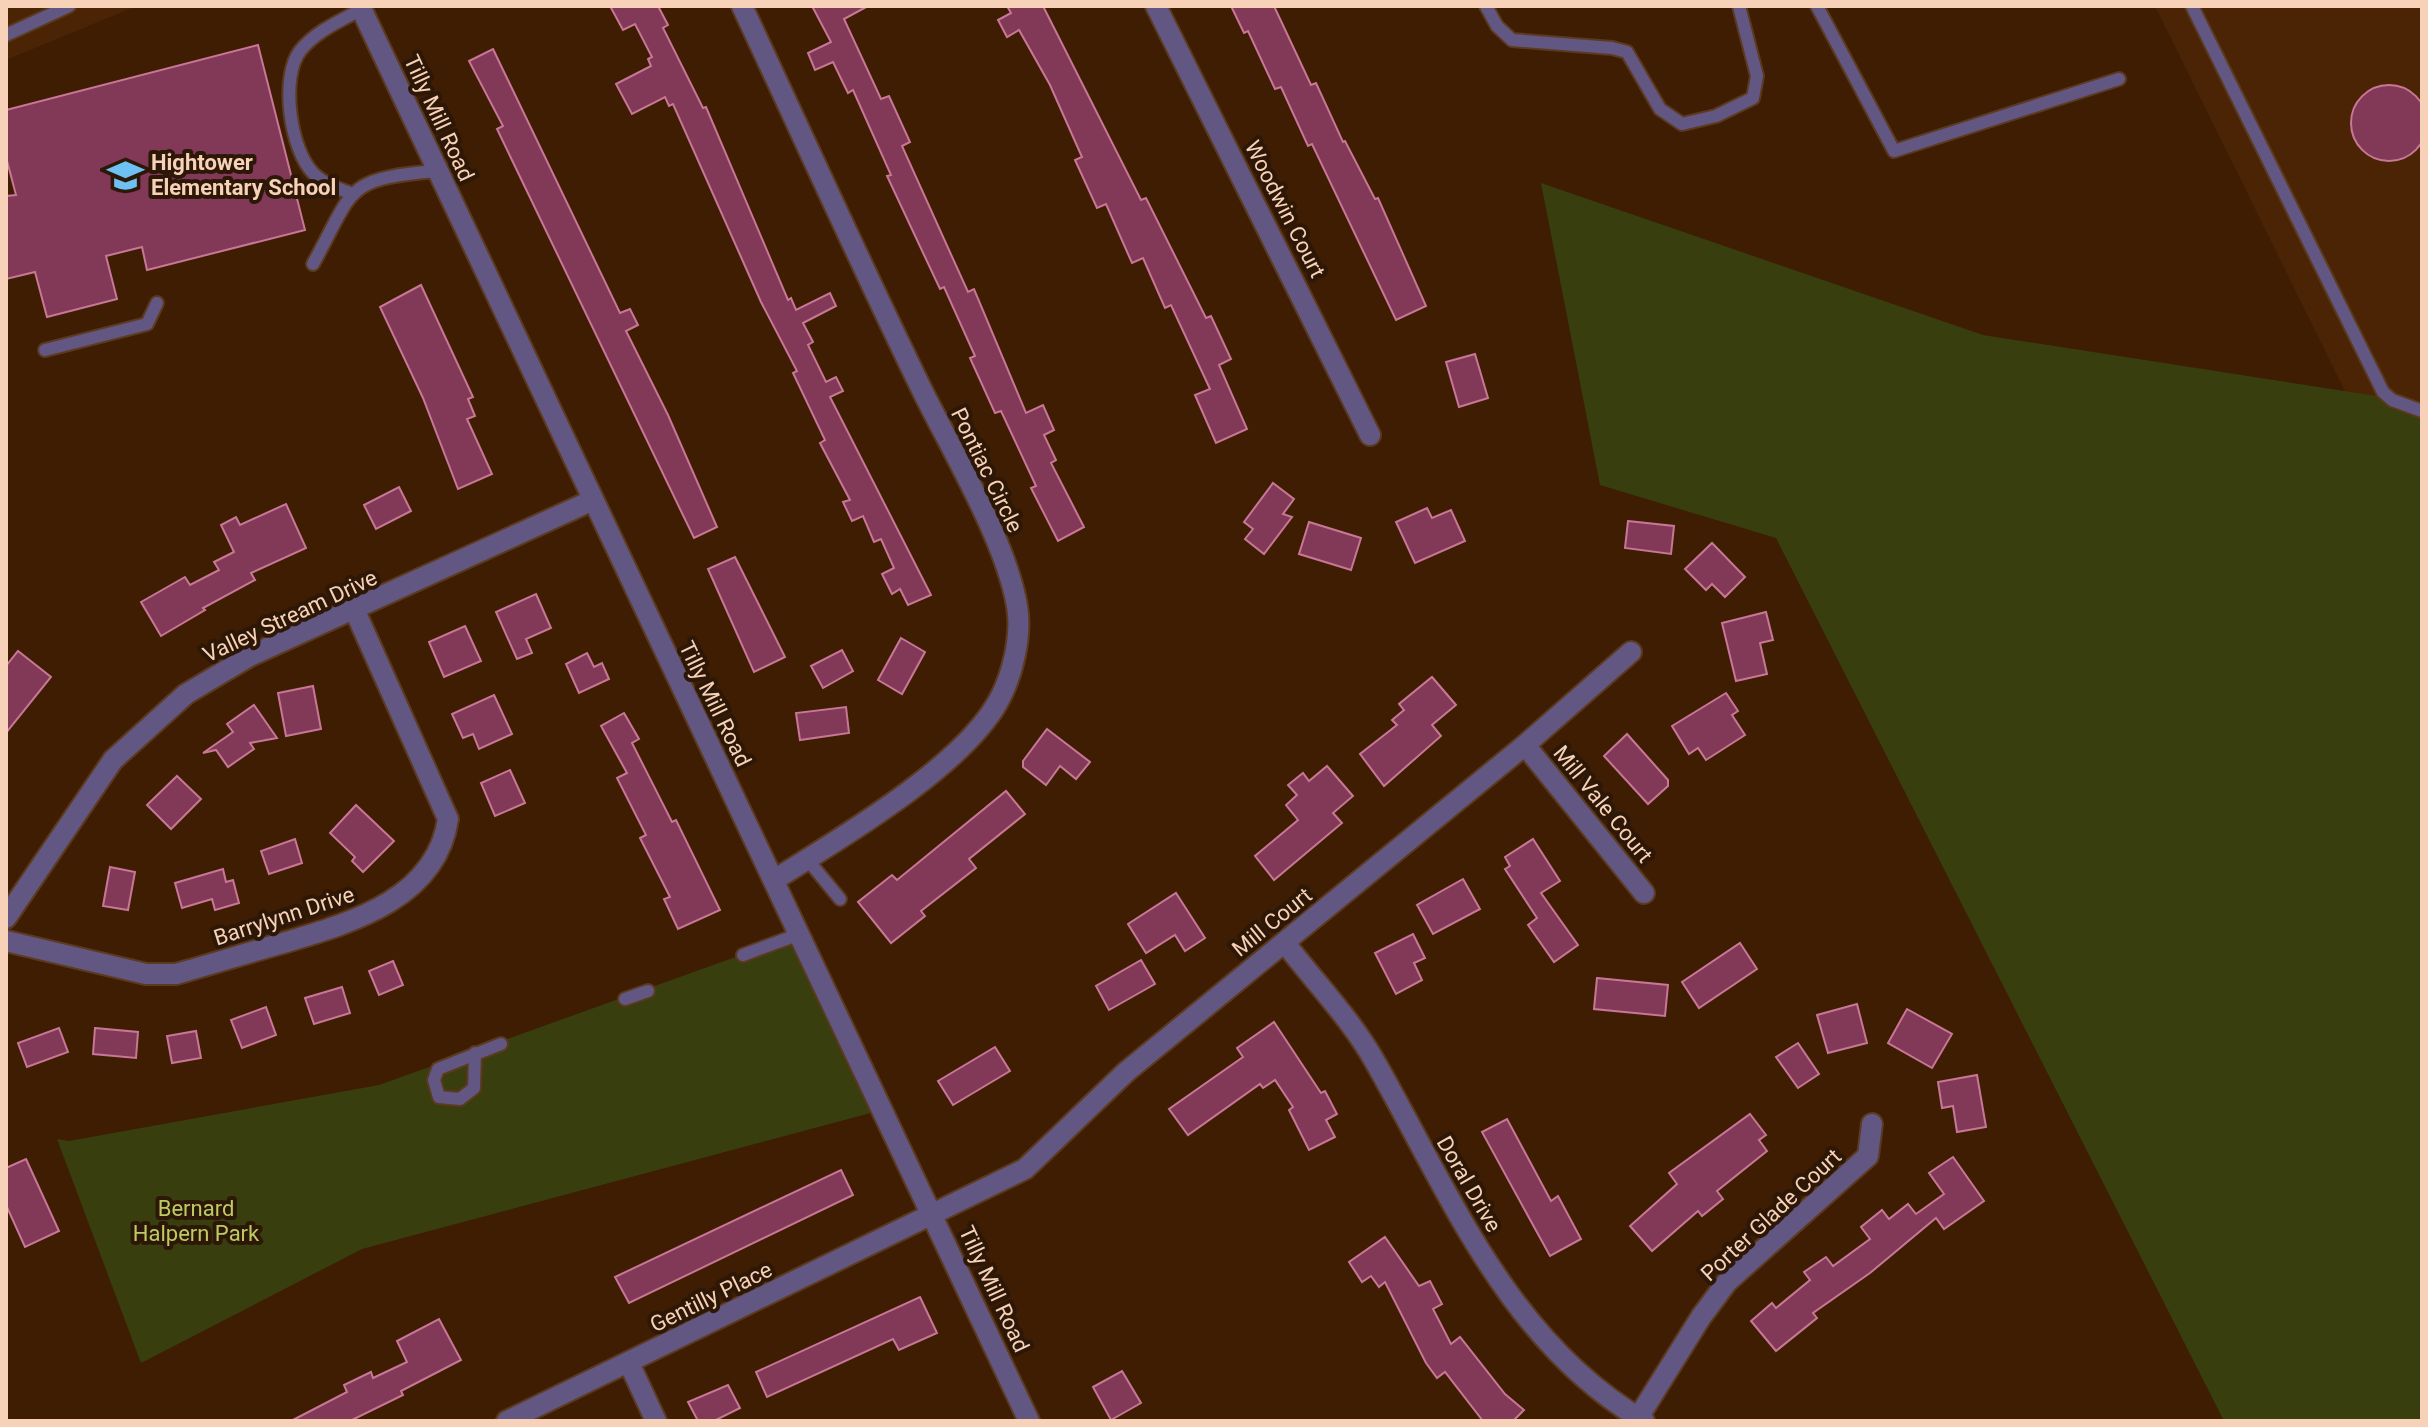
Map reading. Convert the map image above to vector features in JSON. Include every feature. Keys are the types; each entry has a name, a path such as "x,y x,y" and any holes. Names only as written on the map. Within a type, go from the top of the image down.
{"street":[{"name":"Pontiac Circle","path":"742,6 879,301 1004,558 1018,608 1015,657 999,701 967,740 922,780 774,880"},
{"name":"Woodwin Court","path":"1156,6 1370,435"},
{"name":"Tilly Mill Road","path":"361,8 591,501 1029,1421"},
{"name":"Valley Stream Drive","path":"6,918 113,760 147,725 186,694 250,656 355,611 591,501"},
{"name":"Barrylynn Drive","path":"6,941 146,974 176,974 357,921 393,901 419,879 445,841 448,819 355,611"},
{"name":"Mill Court","path":"934,1216 1025,1169 1126,1072 1525,745 1631,652"},
{"name":"Mill Vale Court","path":"1525,745 1644,893"},
{"name":"Doral Drive","path":"1285,943 1372,1056 1446,1195 1507,1296 1569,1365 1607,1398 1641,1419"},
{"name":"Porter Glade Court","path":"1641,1419 1701,1317 1727,1282 1868,1156 1872,1124"},
{"name":"Gentilly Place","path":"507,1421 934,1216"},
{"path":"629,1363 656,1421"}],"lane":[{"path":"6,35 69,6"},
{"path":"1486,6 1497,26 1512,40 1612,48 1627,52 1660,109 1682,124 1716,116 1753,98 1757,76 1748,51 1739,6"},
{"path":"1817,6 1894,151 2119,79"},
{"path":"2192,6 2383,392 2392,400 2422,411"},
{"path":"353,194 315,175 303,160 287,91 289,72 300,51 322,30 361,8"},
{"path":"313,264 343,203 361,186 389,175 437,171"},
{"path":"45,350 147,324 157,303"},
{"path":"807,859 840,899"},
{"path":"743,955 797,935"},
{"path":"625,999 648,991"},
{"path":"475,1053 501,1044"}],"shaded area":[{"path":"6,6 137,6 6,60"},
{"path":"2155,6 2422,6 2422,498 2402,507"}],"green space":[{"path":"1541,183 1983,335 2422,403 2422,1421 2224,1421 1776,538 1600,485"},
{"name":"Bernard Halpern Park","path":"797,935 882,1110 362,1249 141,1363 57,1139 69,1141 379,1085"}],"building":[{"path":"610,6 658,6 668,25 663,28 703,108 706,107 788,300 791,298 796,310 830,293 836,306 803,323 813,342 808,345 826,382 836,377 843,391 830,397 931,595 908,605 900,589 892,594 882,574 894,568 881,539 874,542 863,516 852,521 843,502 850,500 820,443 825,440 793,373 797,371 761,302 673,104 669,106 665,97 632,114 616,84 651,66 648,59 652,57 635,24 623,30"},
{"path":"812,6 868,6 844,19 881,99 889,96 910,142 902,146 968,292 974,289 1026,413 1043,405 1054,430 1044,435 1056,460 1051,463 1084,527 1058,541 1031,488 1036,486 1001,411 995,413 970,358 975,356 944,287 940,289 887,176 891,175 853,90 848,93 833,62 815,70 808,53 831,42"},
{"path":"1007,6 1043,6 1141,200 1146,198 1206,318 1211,316 1231,359 1219,365 1247,429 1216,443 1195,395 1210,389 1171,305 1165,308 1143,258 1132,263 1106,204 1097,208 1075,160 1082,157 1050,85 1019,30 1007,37 998,20 1011,13"},
{"path":"1231,6 1274,6 1311,85 1316,83 1343,142 1375,199 1378,198 1426,306 1396,320 1312,144 1308,146 1281,87 1275,89 1248,31 1244,33"},
{"path":"258,45 305,230 147,270 142,247 106,256 117,299 47,317 35,272 6,279 6,196 16,195 6,157 6,110"},
{"path":"493,49 620,313 630,309 638,325 626,331 668,415 717,527 694,538 497,129 503,126 469,61"},
{"path":"2382,85 2396,85 2410,91 2421,102 2427,123 2424,138 2416,150 2396,161 2382,161 2368,155 2357,144 2351,130 2351,116 2357,102 2368,91"},
{"path":"421,285 473,397 468,399 475,416 467,419 492,474 458,489 423,398 380,307"},
{"path":"1475,354 1488,398 1459,407 1446,362"},
{"path":"1273,483 1294,499 1283,514 1292,517 1264,554 1245,539 1253,529 1244,522"},
{"path":"399,487 411,511 376,529 364,505"},
{"path":"286,504 306,548 251,573 255,580 203,608 205,610 161,636 141,602 185,577 190,585 219,570 214,562 234,552 221,525 236,517 240,525"},
{"path":"1427,508 1432,518 1451,510 1465,541 1415,563 1396,522"},
{"path":"1628,521 1674,526 1671,554 1625,548"},
{"path":"1309,522 1361,538 1351,570 1299,554"},
{"path":"1712,543 1745,577 1725,597 1712,584 1706,590 1685,569"},
{"path":"735,557 785,657 754,672 708,569"},
{"path":"536,594 551,628 526,639 532,653 517,659 496,612"},
{"path":"1766,612 1773,640 1760,643 1767,674 1736,681 1722,623"},
{"path":"465,626 481,661 444,677 429,642"},
{"path":"901,638 925,652 902,694 878,680"},
{"path":"842,650 853,671 823,688 811,666"},
{"path":"18,651 51,677 6,733 6,666"},
{"path":"587,653 594,667 602,663 609,679 579,693 566,664"},
{"path":"1432,677 1456,705 1432,725 1441,736 1384,786 1360,754 1397,725 1392,720 1404,710 1399,704"},
{"path":"313,686 321,729 286,736 278,693"},
{"path":"1726,693 1738,711 1732,715 1745,735 1706,760 1698,748 1689,754 1672,726"},
{"path":"494,695 512,734 479,749 473,734 463,738 452,714"},
{"path":"254,705 277,738 250,743 254,749 228,767 216,750 203,753 233,732 227,724"},
{"path":"846,707 849,733 800,740 796,713"},
{"path":"624,713 639,739 632,743 672,822 676,820 720,910 678,929 664,899 670,897 640,838 646,835 617,778 627,773 601,726"},
{"path":"1047,729 1090,762 1076,779 1060,766 1046,785 1023,767 1023,761"},
{"path":"1627,734 1668,780 1668,786 1648,804 1604,756"},
{"path":"1327,766 1353,796 1333,813 1342,823 1274,880 1255,856 1298,820 1286,805 1297,795 1288,785 1303,773 1309,781"},
{"path":"510,770 525,803 495,816 481,783"},
{"path":"177,776 201,799 171,829 147,805"},
{"path":"1006,791 1025,814 969,859 976,868 921,911 925,916 891,943 858,902 892,875 897,880"},
{"path":"356,805 394,841 363,872 352,861 355,857 330,833"},
{"path":"295,839 302,863 269,874 261,851"},
{"path":"1533,839 1560,881 1541,893 1578,945 1554,962 1528,925 1537,918 1505,869 1510,866 1505,857"},
{"path":"110,867 135,872 128,910 103,906"},
{"path":"223,869 226,882 233,880 239,903 215,910 212,899 182,908 175,883"},
{"path":"1463,879 1480,909 1433,934 1417,905"},
{"path":"1176,893 1205,938 1185,951 1175,935 1146,953 1128,924"},
{"path":"1413,934 1425,958 1414,963 1422,980 1396,994 1375,953"},
{"path":"1740,943 1757,969 1699,1008 1682,982"},
{"path":"1141,960 1155,984 1109,1010 1096,986"},
{"path":"393,961 403,985 379,995 369,971"},
{"path":"1597,978 1668,985 1665,1016 1594,1009"},
{"path":"342,987 350,1013 314,1024 305,998"},
{"path":"1857,1004 1867,1043 1828,1053 1817,1015"},
{"path":"266,1007 276,1035 242,1048 231,1020"},
{"path":"1907,1009 1952,1034 1932,1068 1888,1043"},
{"path":"1274,1022 1321,1093 1325,1091 1337,1114 1326,1120 1335,1137 1309,1150 1289,1110 1293,1107 1275,1080 1263,1088 1260,1084 1188,1135 1169,1109 1243,1057 1237,1048"},
{"path":"59,1028 68,1052 27,1067 18,1043"},
{"path":"95,1028 138,1032 136,1058 93,1054"},
{"path":"196,1031 201,1058 172,1063 167,1036"},
{"path":"1798,1043 1819,1074 1798,1088 1776,1057"},
{"path":"995,1047 1010,1071 953,1105 938,1081"},
{"path":"1977,1075 1986,1127 1957,1132 1953,1106 1942,1108 1938,1082"},
{"path":"1750,1114 1766,1135 1759,1140 1767,1151 1717,1191 1723,1199 1702,1216 1698,1211 1652,1251 1630,1226 1677,1184 1669,1173"},
{"path":"1507,1119 1551,1201 1558,1196 1581,1239 1550,1256 1482,1132"},
{"path":"1953,1157 1984,1201 1944,1229 1936,1218 1870,1273 1813,1313 1817,1318 1776,1351 1751,1321 1772,1303 1776,1308 1810,1280 1804,1272 1826,1257 1833,1266 1870,1239 1861,1227 1882,1210 1889,1219 1908,1204 1916,1214 1944,1194 1929,1173"},
{"path":"26,1159 59,1231 25,1247 6,1205 6,1168"},
{"path":"841,1170 853,1195 629,1303 615,1277"},
{"path":"1385,1237 1419,1286 1430,1281 1442,1304 1433,1309 1451,1344 1460,1337 1505,1394 1524,1410 1513,1421 1483,1421 1445,1372 1437,1378 1426,1363 1385,1282 1379,1287 1371,1276 1362,1282 1349,1262"},
{"path":"920,1297 937,1333 899,1350 893,1339 767,1397 756,1372"},
{"path":"439,1319 461,1360 401,1391 403,1395 350,1421 291,1421 347,1392 344,1385 371,1372 373,1378 407,1362 397,1341"},
{"path":"1122,1371 1141,1403 1111,1420 1093,1387"},
{"path":"728,1385 740,1408 714,1421 698,1421 688,1402"}],"place":[{"name":"Hightower Elementary School","path":"125,175"}]}
